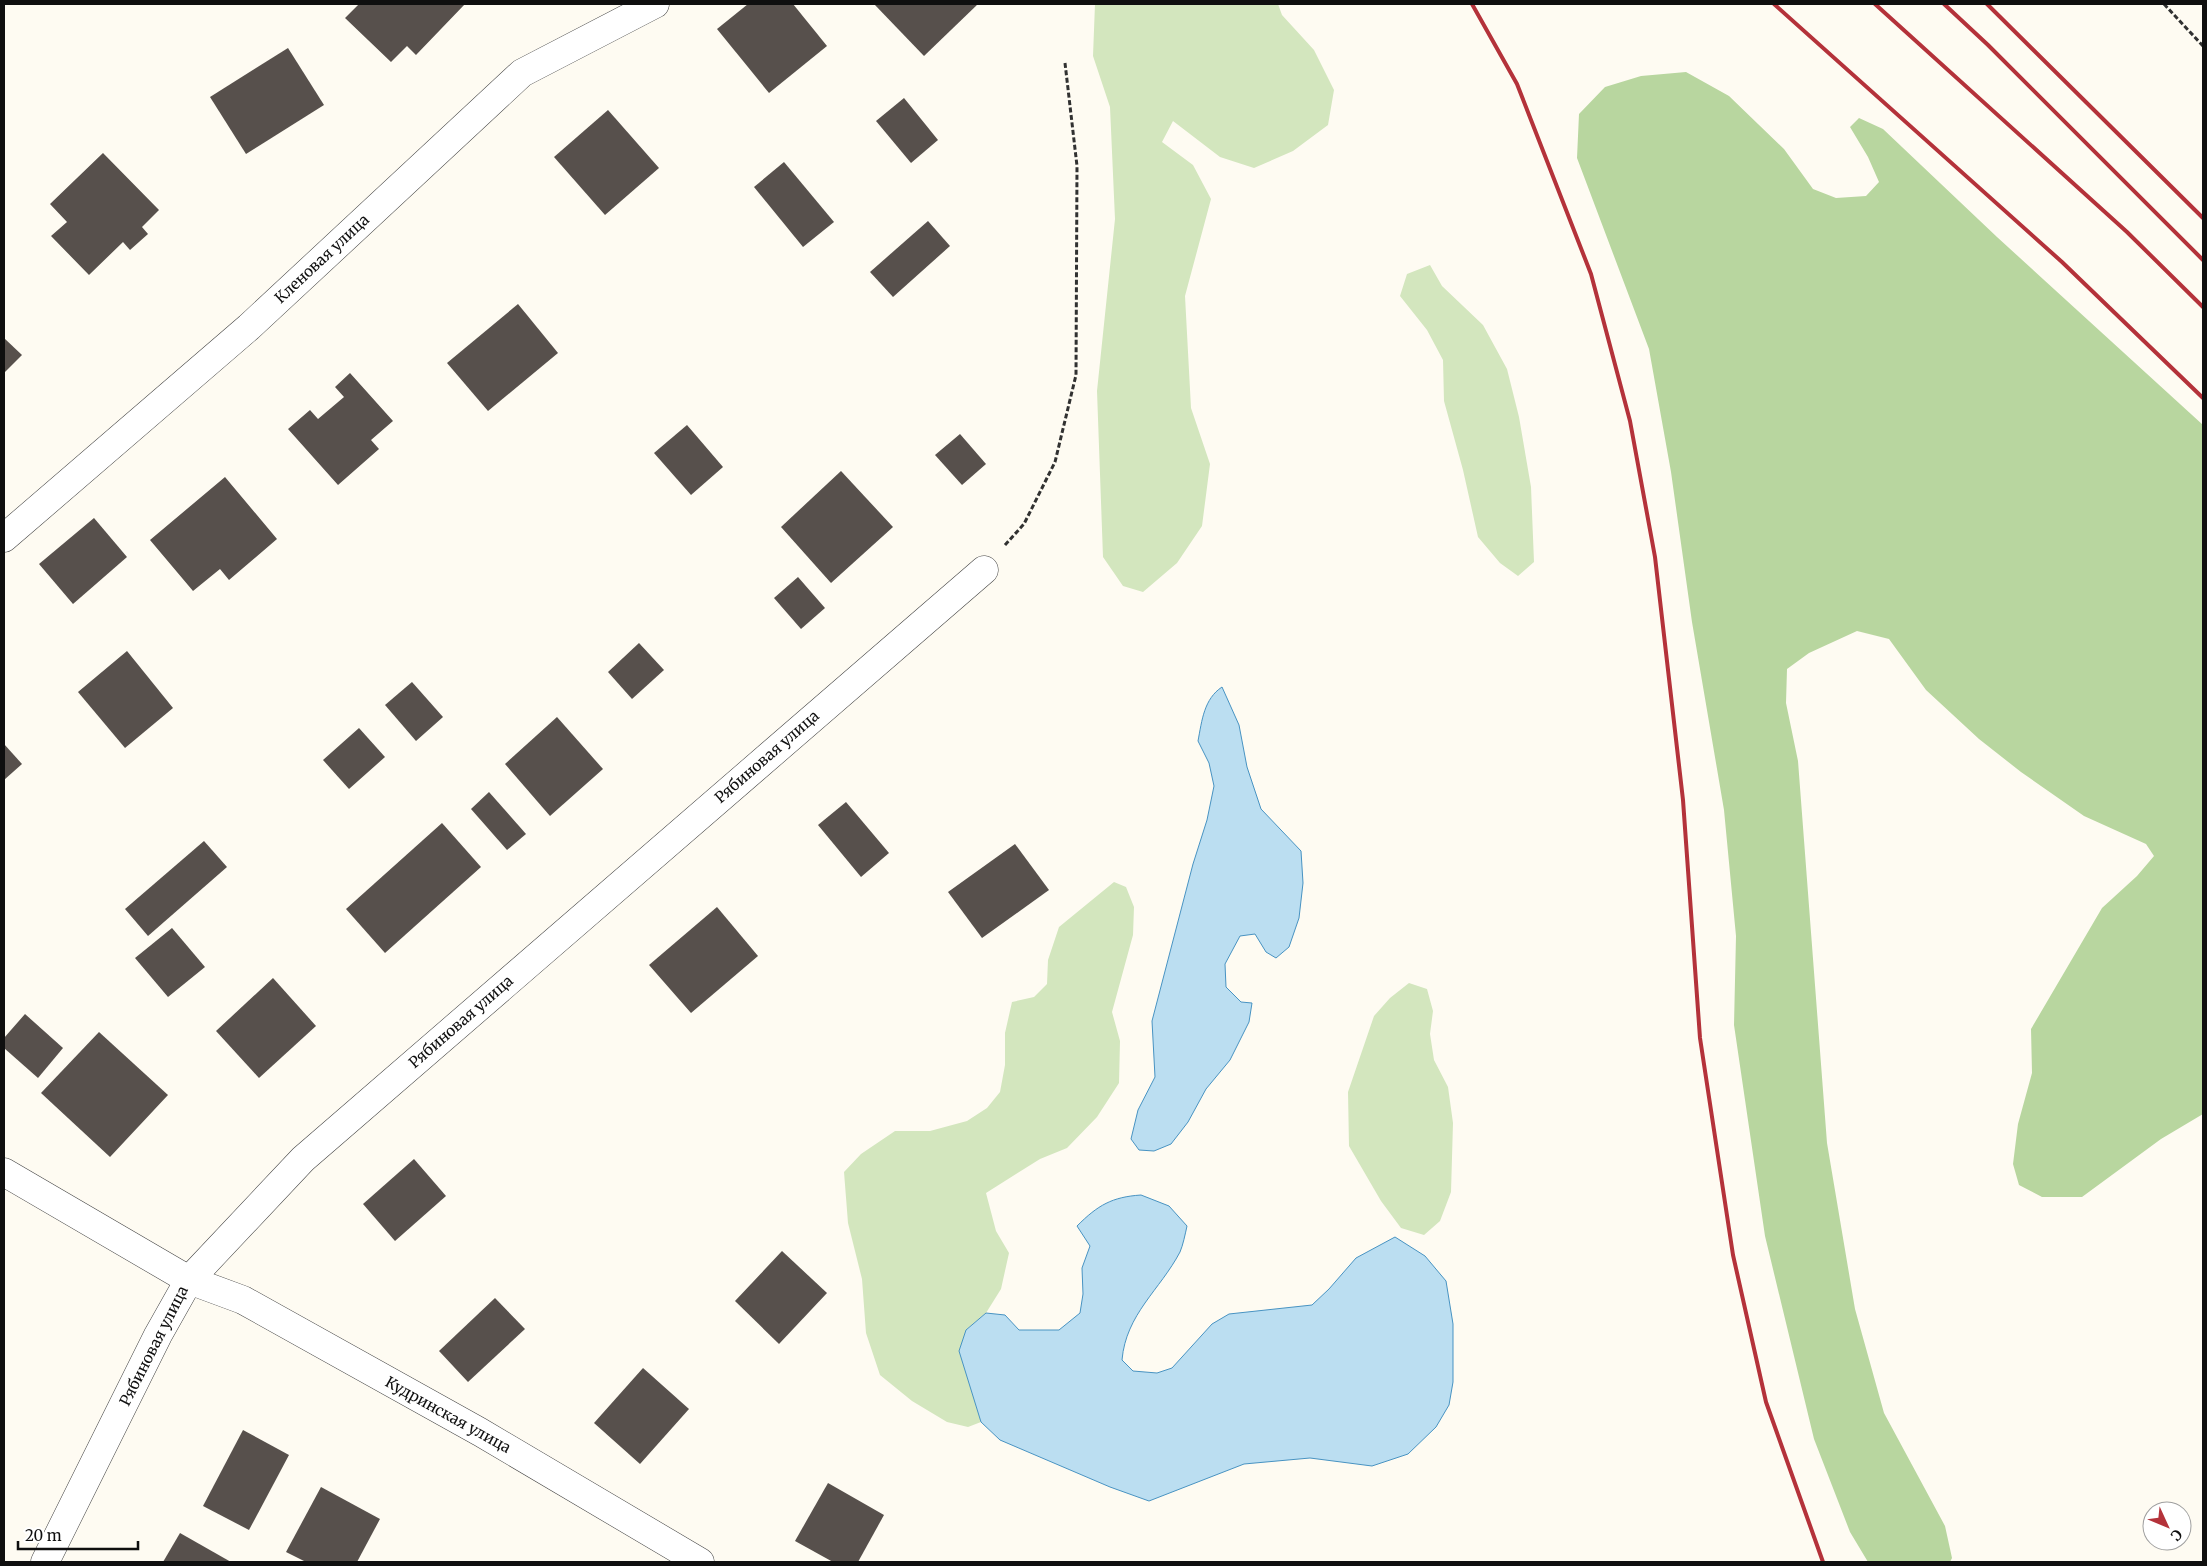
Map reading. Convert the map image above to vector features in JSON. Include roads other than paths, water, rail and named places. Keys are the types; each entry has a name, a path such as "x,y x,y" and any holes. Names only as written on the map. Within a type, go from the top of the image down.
{"street":[{"name":"Кленовая улица","path":"4,538 249,327 522,73 655,4"},
{"name":"Рябиновая улица","path":"45,1562 158,1336 189,1280 303,1159 984,570"},
{"name":"Кудринская улица","path":"4,1172 189,1280 243,1300 480,1432 700,1562"}],"water":[{"path":"1222,687 1239,725 1247,767 1261,809 1301,851 1303,883 1299,918 1289,947 1276,958 1266,952 1255,934 1240,936 1225,964 1226,987 1241,1002 1252,1003 1249,1022 1230,1060 1206,1089 1188,1122 1171,1144 1154,1151 1139,1150 1131,1139 1138,1110 1155,1077 1152,1021 1193,864 1207,820 1214,786 1209,763 1198,741 1208,704"},
{"path":"1141,1195 1169,1206 1187,1226 1180,1252 1145,1303 1130,1329 1122,1360 1133,1371 1157,1373 1172,1368 1212,1324 1229,1314 1312,1305 1356,1258 1395,1237 1425,1256 1446,1281 1453,1324 1453,1382 1449,1405 1436,1427 1408,1454 1372,1466 1310,1458 1244,1464 1149,1501 1110,1487 1000,1440 981,1422 959,1351 966,1330 986,1313 1005,1315 1019,1330 1059,1330 1080,1313 1083,1294 1082,1268 1090,1246 1077,1226 1106,1203"}],"railway":[{"path":"1472,4 1517,84 1591,274 1630,421 1655,557 1683,800 1700,1038 1733,1255 1766,1402 1823,1562"},
{"path":"1774,4 2062,262 2203,398"},
{"path":"1875,4 2127,232 2203,307"},
{"path":"1944,4 1988,45 2203,260"},
{"path":"1987,4 2203,218"}]}
